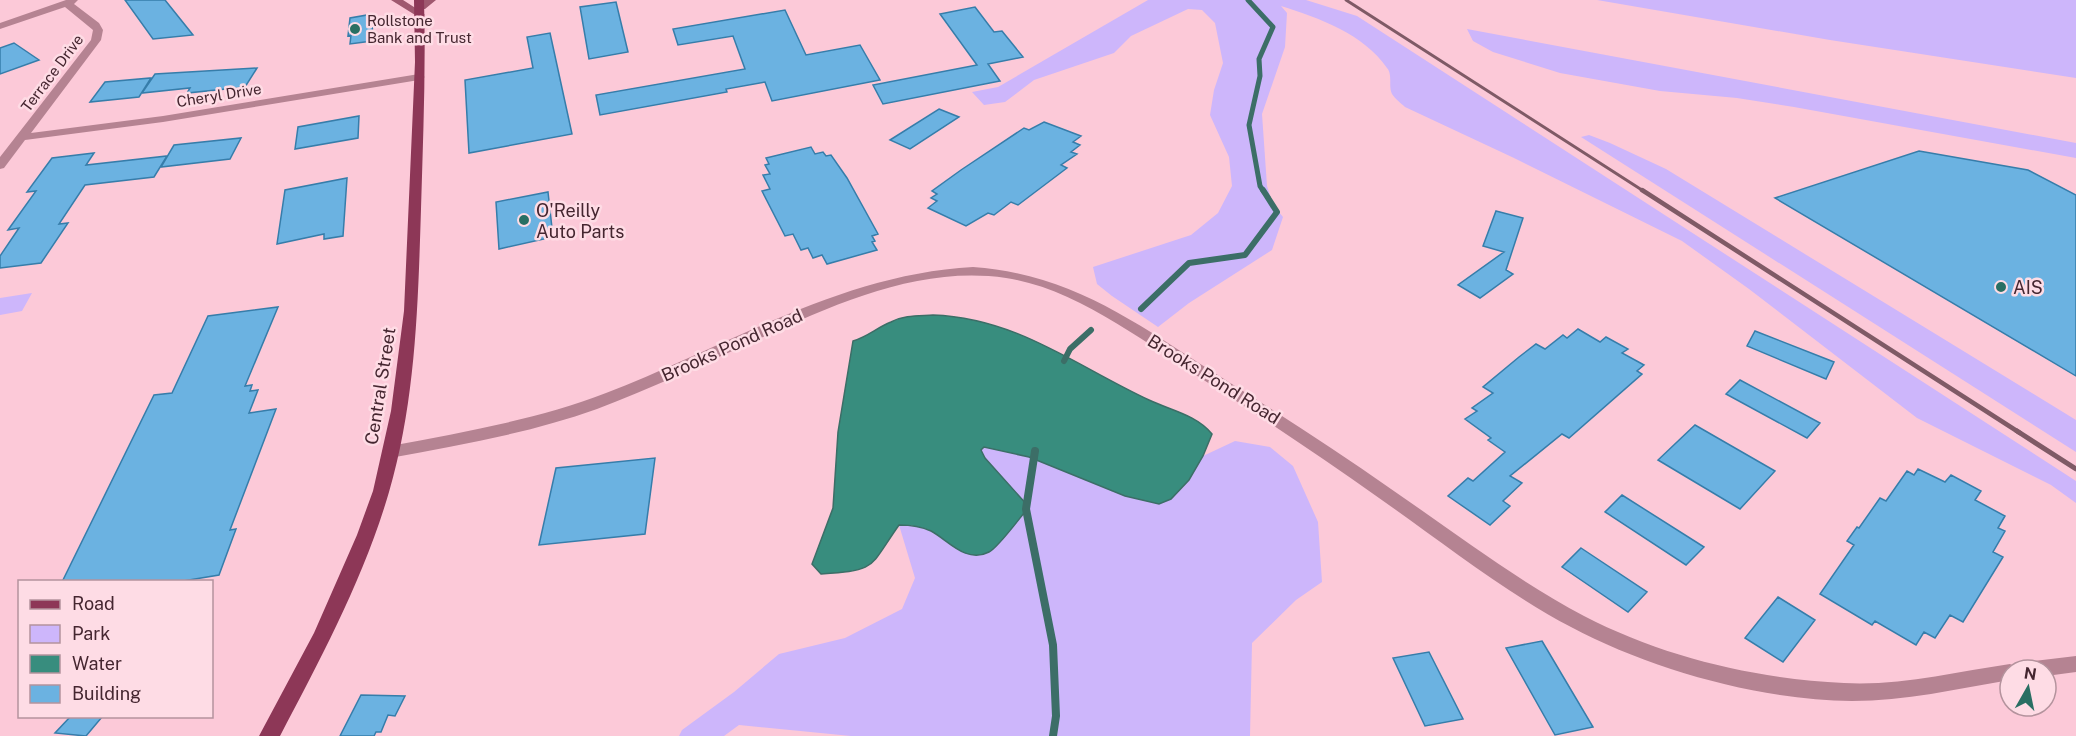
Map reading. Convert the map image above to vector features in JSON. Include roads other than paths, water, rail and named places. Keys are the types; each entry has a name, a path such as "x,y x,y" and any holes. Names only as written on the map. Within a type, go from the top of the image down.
{"main road":[{"path":"396,0 420,8 431,0"},
{"name":"Central Street","path":"269,736 322,637 366,535 381,490 399,411 411,311 420,8"}],"street":[{"path":"0,26 70,2"},
{"name":"Terrace Drive","path":"0,165 24,137 96,40 98,30 95,25 70,2"},
{"name":"Cheryl Drive","path":"24,137 185,116 419,77"},
{"name":"Brooks Pond Road","path":"390,452 513,428 586,407 653,381 818,307 869,287 907,278 945,273 1008,274 1043,283 1074,296 1140,333 1304,435 1454,542 1539,599 1603,634 1666,658 1728,675 1804,689 1878,692 1998,674"},
{"path":"2058,666 2076,664"}],"water":[{"path":"933,315 963,318 1019,334 1122,387 1199,422 1212,434 1203,456 1189,480 1171,499 1159,504 1125,496 1029,457 984,447 981,450 985,458 1029,507 993,549 981,555 965,553 927,529 899,525 882,551 870,564 853,571 821,574 812,564 833,508 838,432 853,341 901,318"}],"waterway":[{"path":"1248,0 1273,27 1259,59 1260,76 1249,125 1260,186 1264,192"},
{"path":"1141,309 1189,263 1245,255 1277,212 1263,190"},
{"path":"1064,361 1070,349 1091,330"},
{"path":"1035,451 1026,509 1053,645 1056,716 1053,736"}],"railway":[{"path":"1346,0 1645,192"},
{"path":"1642,190 2020,433"},
{"path":"2017,431 2076,469"}],"place":[{"name":"Rollstone Bank and Trust","path":"355,29"},
{"name":"O'Reilly Auto Parts","path":"524,220"},
{"name":"AIS","path":"2001,287"}]}
